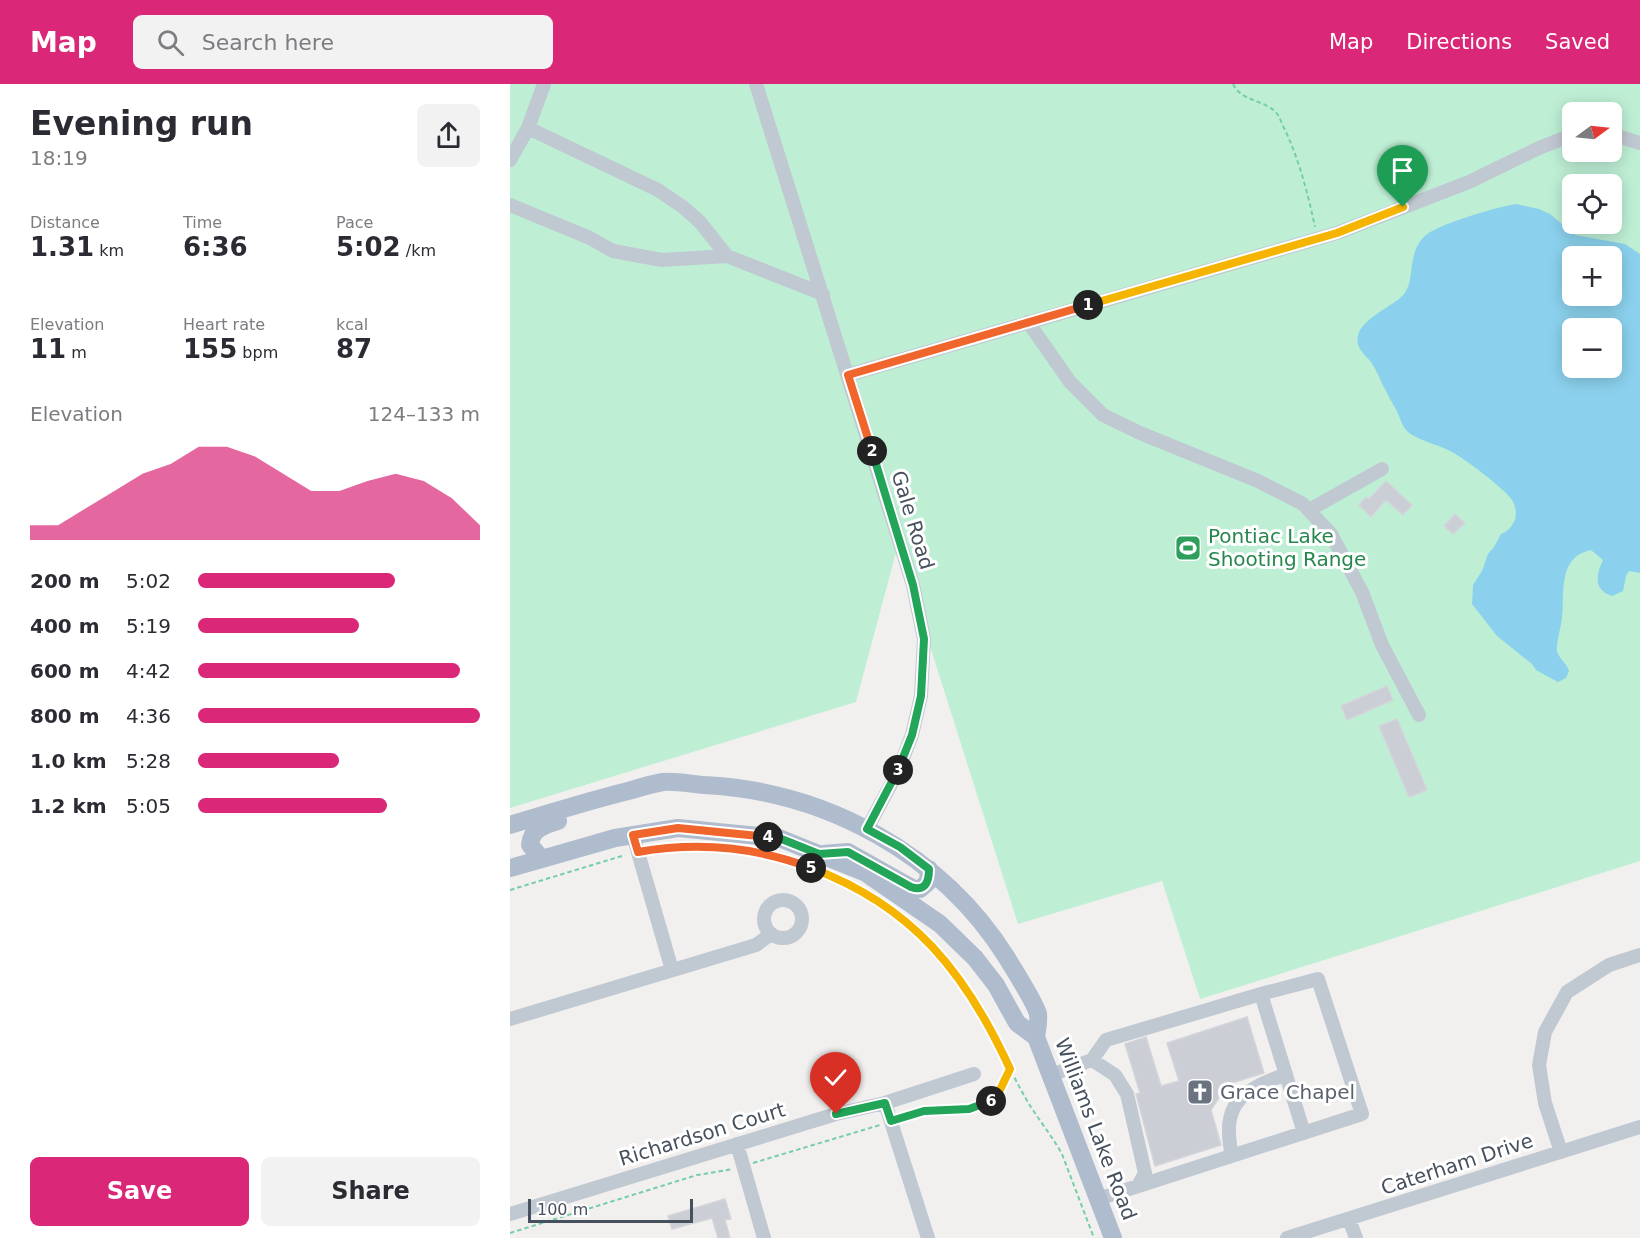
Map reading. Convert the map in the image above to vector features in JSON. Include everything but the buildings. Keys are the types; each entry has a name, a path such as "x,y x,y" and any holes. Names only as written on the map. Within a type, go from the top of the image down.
{"main road":[{"name":"Williams Lake Road","path":"510,825 593,800 663,783 736,786 782,796 827,811 900,847 929,869 976,915 1001,950 1038,1014 1036,1037 1113,1238"},
{"path":"541,858 531,845 533,833 538,829 555,821 636,799 663,783"},
{"name":"Williams Lake Road","path":"510,868 615,837 636,844 678,828 779,838 866,873 940,924 979,963 996,985 1017,1023 1036,1037"},
{"path":"819,854 848,852 914,889 920,889 928,882 929,869"},
{"path":"979,963 990,962 1001,950"}],"street":[{"path":"510,160 528,128 544,84"},
{"name":"Gale Road","path":"756,84 913,585 924,639 921,696 912,735 898,771 867,829"},
{"path":"528,128 658,190 700,222 727,256"},
{"path":"1622,137 1640,143"},
{"path":"848,375 1317,238 1469,182 1562,139"},
{"path":"510,205 590,238 613,251 662,260 727,256 823,294"},
{"path":"1028,322 1070,382 1103,415 1140,433 1258,481 1303,504 1309,510 1331,534 1362,592 1382,645 1419,715"},
{"path":"1309,510 1382,469"},
{"path":"636,844 672,970"},
{"path":"510,1019 756,945 771,933"},
{"path":"1561,1152 1545,1103 1539,1065 1545,1032 1567,992 1609,965 1640,955"},
{"path":"1051,1075 1092,1060 1106,1040 1318,979 1362,1114 1098,1199"},
{"path":"1260,994 1304,1133"},
{"path":"1092,1060 1115,1076 1127,1095 1145,1173 1138,1186"},
{"name":"Richardson Court","path":"510,1214 836,1114 885,1103 974,1074"},
{"path":"1232,1155 1228,1135 1229,1116 1237,1101 1256,1086 1286,1074"},
{"path":"885,1103 928,1238"},
{"name":"Caterham Drive","path":"1287,1238 1640,1127"},
{"path":"737,1144 764,1238"},
{"path":"1349,1219 1356,1238"}],"path":[{"path":"1233,84 1249,100 1262,103 1277,114 1306,185 1317,238"},
{"path":"510,890 636,844 668,849 708,847 751,852 796,862 843,881 862,892 904,921 939,953 975,1001 1034,1114 1062,1154 1094,1238"},
{"path":"510,1233 698,1175 726,1171 924,1111 969,1109 982,1105 994,1099 998,1094 1010,1069"}],"green space":[{"path":"510,84 1640,84 1640,861 1200,999 1162,881 1018,924 898,545 856,702 510,808"}],"water":[{"path":"1516,204 1539,209 1550,214 1562,224 1562,234 1574,234 1625,244 1640,254 1640,573 1629,571 1623,591 1612,596 1599,586 1598,576 1603,560 1591,550 1580,554 1573,560 1565,578 1557,648 1558,654 1569,671 1566,678 1558,682 1536,670 1532,664 1497,636 1472,604 1473,585 1482,571 1488,554 1501,534 1510,528 1515,520 1516,510 1512,500 1494,482 1458,455 1407,431 1373,365 1360,349 1357,340 1359,331 1365,324 1404,294 1408,288 1413,257 1426,235 1455,221"}],"place":[{"name":"Pontiac Lake Shooting Range","path":"1188,548"},
{"name":"Grace Chapel","path":"1200,1092"}],"route":[{"path":"836,1114 885,1103 891,1121 924,1111 975,1108 994,1099 1010,1069 975,1001 939,953 904,921 862,892 819,871 774,856 708,847 638,852 633,835 678,828 779,838 819,854 848,852 914,889 920,889 928,882 929,869 900,847 867,829 898,771 912,735 921,696 924,639 913,585 848,375 1337,233 1403,207"}]}
